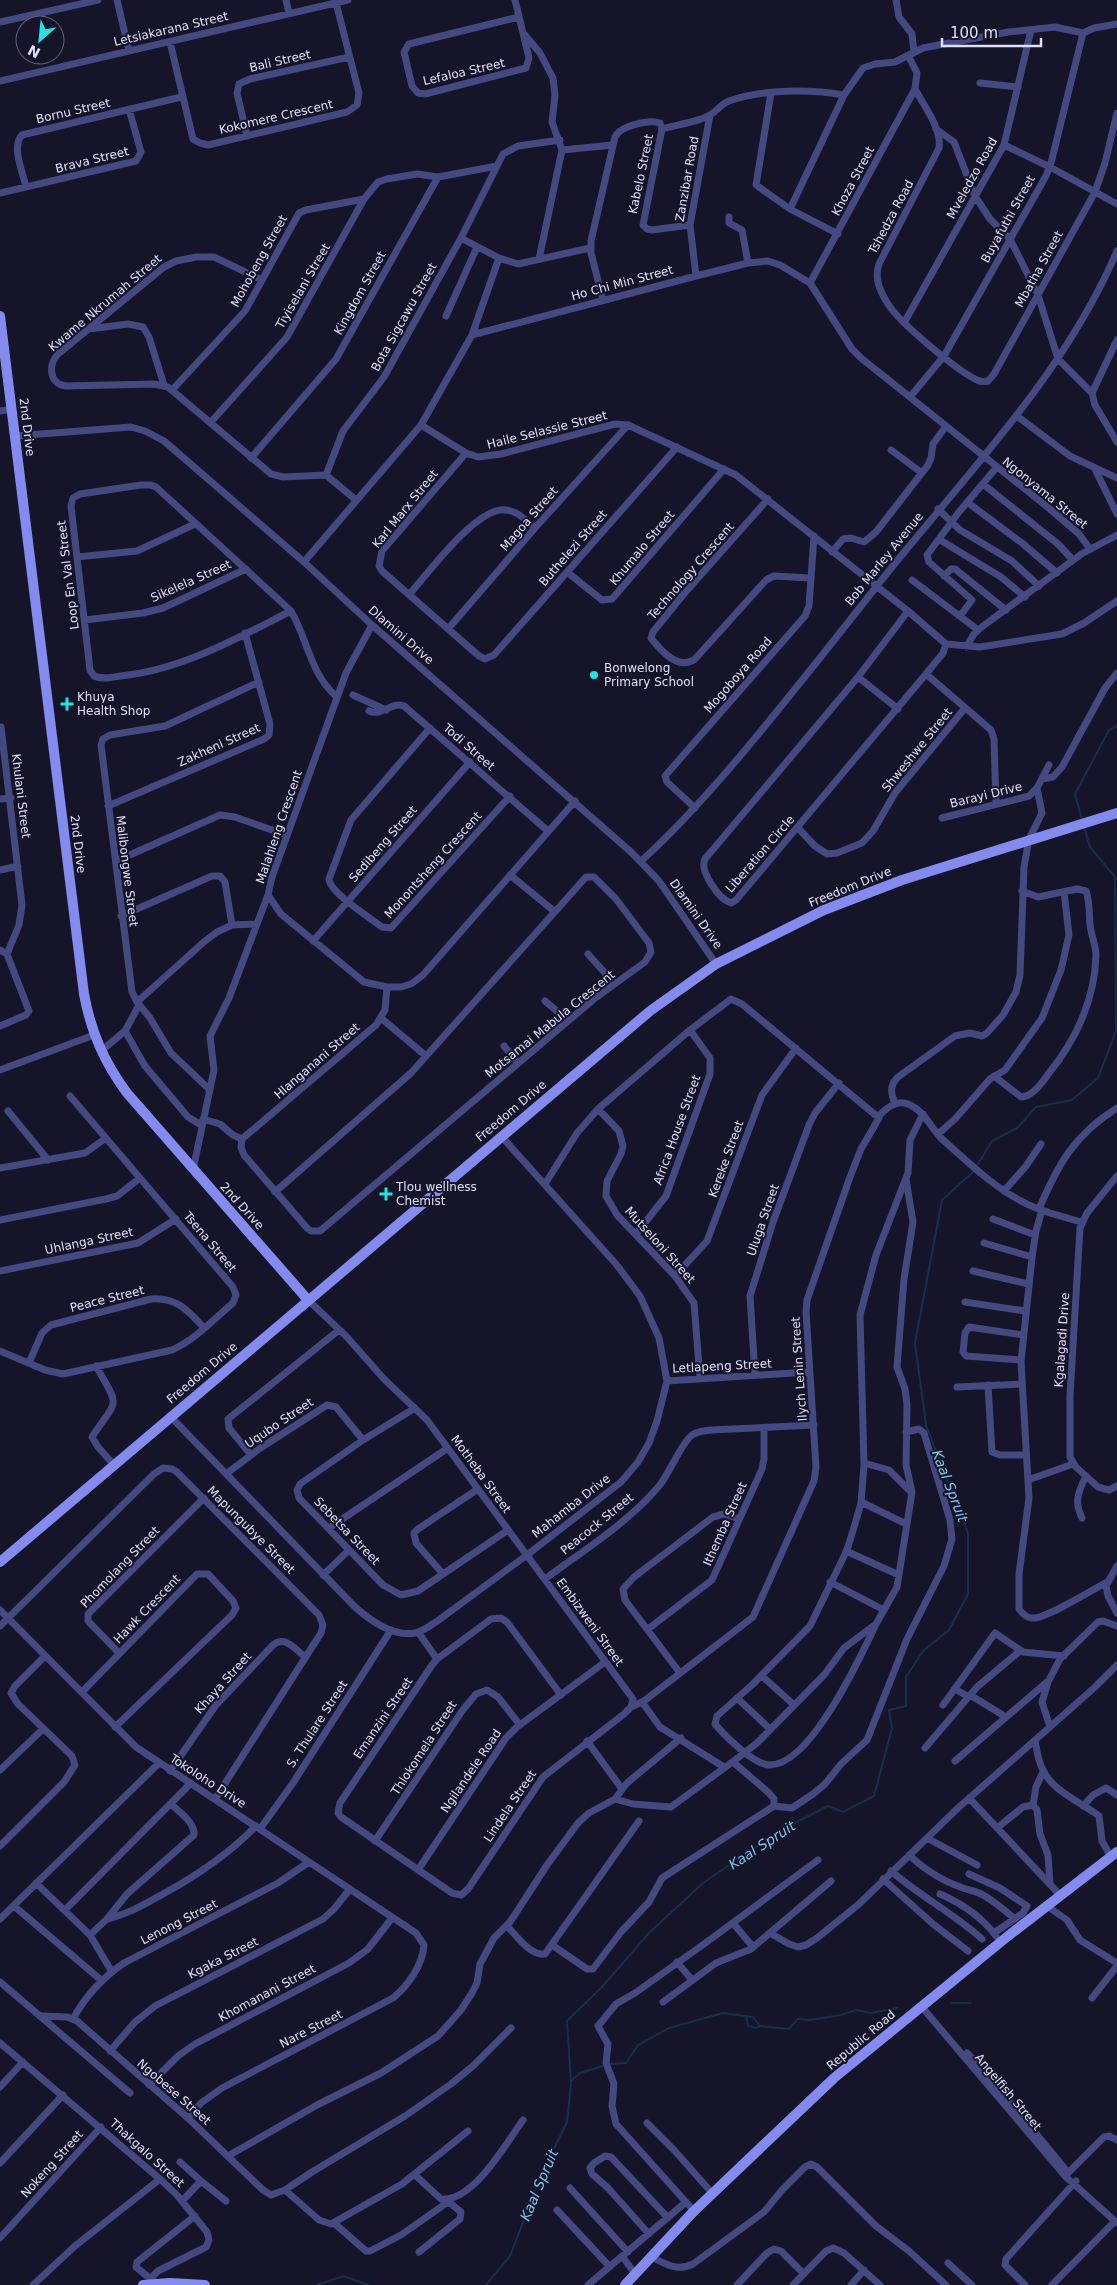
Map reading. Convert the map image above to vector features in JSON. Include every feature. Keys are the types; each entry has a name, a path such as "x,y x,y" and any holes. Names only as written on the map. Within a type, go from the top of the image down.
{"street":[{"path":"0,22 98,0"},
{"path":"117,0 129,51"},
{"path":"286,0 289,13"},
{"name":"Letsiakarana Street","path":"0,81 348,0"},
{"path":"515,0 523,33 540,53 553,78 555,96 552,122 562,150 539,259"},
{"path":"896,0 899,17 912,34 912,54 916,73 915,89 936,129 950,138 957,148 975,196 990,219 1010,240 1038,295 1058,359 1092,393 1095,405 1117,442"},
{"name":"Kokomere Crescent","path":"170,42 181,97 191,135 196,142 208,145 247,136 352,110 357,105 360,97 336,3"},
{"name":"Lefaloa Street","path":"519,17 409,44 404,52 415,92 425,94 522,70 529,61 523,33"},
{"path":"790,209 844,95 863,68 875,64 895,62 923,48 1055,26 1083,33 1117,24"},
{"name":"Mveledzo Road","path":"904,323 1004,145 1031,30"},
{"name":"Buyafuthi Street","path":"910,397 944,356 1050,167 1083,33"},
{"name":"Bali Street","path":"247,136 236,93 239,84 250,79 349,57"},
{"path":"980,83 1018,87"},
{"name":"Khoza Street","path":"810,283 915,89"},
{"name":"Kabelo Street","path":"690,226 652,230 643,225 662,129 710,115 726,102 771,93 822,92 844,95"},
{"path":"771,93 756,186 790,209 838,234"},
{"name":"Bornu Street","path":"26,187 18,150 18,142 22,135 181,97"},
{"name":"Brava Street","path":"0,193 136,161 141,152 129,109"},
{"name":"Mbatha Street","path":"944,356 975,380 988,381 994,374 1095,192 1106,163 1117,113"},
{"name":"Zanzibar Road","path":"696,276 690,226 710,115"},
{"path":"603,300 590,248 613,145 618,131 626,127 655,122 660,123 662,129"},
{"name":"Tshedza Road","path":"936,129 940,141 937,155 877,272 879,286 895,313 904,323 944,356"},
{"name":"Bota Sigcawu Street","path":"326,475 343,431 384,377 461,238 503,154 512,147 560,140"},
{"path":"562,150 613,145"},
{"path":"1004,145 1050,167 1117,204"},
{"path":"438,177 497,166"},
{"name":"Tiyiselani Street","path":"211,422 288,337 364,199 378,182 386,178 417,174 438,177"},
{"name":"Kingdom Street","path":"250,458 336,359 438,177"},
{"name":"Mohobeng Street","path":"173,389 239,318 301,212 364,199"},
{"path":"729,217 729,223 742,230 748,263"},
{"path":"461,238 499,258 518,264 590,248"},
{"path":"446,316 477,247"},
{"name":"Bob Marley Avenue","path":"640,861 695,808 764,728 938,509 1017,416 1058,359 1085,315 1117,251"},
{"name":"Kwame Nkrumah Street","path":"262,280 214,257 196,257 176,261 164,267 54,359 52,374 59,384 66,386 164,385 173,389 269,473 277,476 326,475"},
{"path":"304,562 421,425 472,335 499,258"},
{"name":"Ho Chi Min Street","path":"472,335 748,263 774,263 810,283 823,300 852,349 872,368 983,456"},
{"name":"2nd Drive","path":"0,316 84,994 94,1035 100,1051 127,1093 308,1300"},
{"path":"88,329 128,324 143,327 149,338 164,385"},
{"path":"1092,393 1117,340"},
{"path":"0,410 12,409"},
{"path":"1017,416 1070,456 1117,478"},
{"name":"Haile Selassie Street","path":"421,425 472,456 487,457 615,424 628,426 677,446 736,475 908,611 946,644"},
{"name":"Magoa Street","path":"448,629 535,528 628,426"},
{"path":"832,552 843,539 851,538 860,542 868,540 922,473 931,458 933,444 946,426"},
{"name":"Dlamini Drive","path":"15,436 125,427 136,428 152,434 169,445 304,562 372,625 640,861 659,881 716,964"},
{"name":"Buthelezi Street","path":"483,658 489,658 494,655 677,446"},
{"path":"891,450 922,473"},
{"name":"Karl Marx Street","path":"466,453 380,556 380,569 483,658"},
{"name":"Ngonyama Street","path":"983,456 1072,528 1090,549"},
{"path":"960,616 972,600 926,558 967,502 996,468"},
{"path":"1095,469 1117,514"},
{"name":"Khumalo Street","path":"567,572 602,600 612,600 724,470"},
{"path":"326,475 356,500"},
{"path":"983,484 1058,544 1073,560"},
{"name":"Loop En Val Street","path":"291,611 169,668 139,674 99,678 92,675 71,506 73,498 80,494 151,485 291,611 299,625 315,670 324,685 337,696"},
{"name":"Technology Crescent","path":"768,499 683,595 653,632 651,638 678,663 689,663 695,659 766,580 774,576 810,578"},
{"path":"967,502 1022,543 1057,573"},
{"path":"938,509 960,530 1012,561 1039,586"},
{"path":"409,594 468,529 492,512 499,510 514,512 535,528"},
{"path":"77,557 137,551 195,524"},
{"path":"966,647 978,630 1073,560 1117,535"},
{"name":"Mogoboya Road","path":"695,808 666,782 665,776 805,616 808,608 814,536"},
{"path":"940,540 1001,577 1025,597"},
{"name":"Sikelela Street","path":"85,620 163,608 246,569"},
{"path":"944,576 951,569 955,569 1006,610"},
{"path":"912,580 978,630"},
{"path":"946,644 966,647 1001,645 1062,634 1084,623 1117,601"},
{"name":"Liberation Circle","path":"908,611 858,678 705,859 702,864 704,872 725,900 734,902 798,828 898,709 943,653 946,644"},
{"name":"Malahleng Crescent","path":"372,625 353,656 286,836 268,895 281,914 360,980 368,984 387,987 406,986 419,978 574,801"},
{"name":"Zakheni Street","path":"108,806 267,737 271,728 245,633"},
{"path":"1042,779 1053,777 1062,766 1105,688 1117,673"},
{"path":"926,674 993,733 996,804"},
{"path":"858,678 898,709"},
{"name":"Malibongwe Street","path":"138,1004 131,986 121,916 102,742 110,735 165,726 259,682"},
{"path":"353,695 386,710"},
{"name":"Todi Street","path":"369,711 378,713 401,704 548,830"},
{"name":"Shweshwe Street","path":"798,828 815,846 827,854 836,854 862,844 873,832 895,793 965,708"},
{"name":"Khulani Street","path":"1,727 11,798 22,916 3,952"},
{"name":"Monontsheng Crescent","path":"430,728 347,827 329,879 333,889 382,927 391,928 510,796"},
{"name":"Sedibeng Street","path":"313,941 470,762"},
{"name":"Barayi Drive","path":"942,818 1029,796 1037,788 1049,765"},
{"path":"895,1104 892,1086 898,1077 955,1036 970,1033 984,1035 1003,1015 1019,984 1022,891 1029,839 1042,813 1037,788"},
{"path":"0,799 11,798"},
{"name":"Freedom Drive","path":"0,1562 650,1011 716,964 806,918 866,893 1029,839 1117,813"},
{"path":"116,861 220,816 231,816 286,836"},
{"path":"0,870 18,866"},
{"path":"121,916 215,875 222,877 225,882 232,925"},
{"path":"510,875 554,911"},
{"name":"Motsamai Mabula Crescent","path":"588,876 600,881 616,899 649,943 651,952 645,962 612,986 565,1023 320,1231 311,1231 307,1228 275,1192 397,1086 426,1056 554,911 588,876"},
{"path":"994,1076 1018,1096 1027,1096 1043,1081 1064,1055 1082,1021 1091,986 1096,951 1086,891 1077,888 1038,897 1022,891"},
{"path":"938,1134 994,1076 1005,1070 1039,1023 1061,970 1069,935 1064,892"},
{"path":"193,1170 214,1070 210,1036 229,998 268,895"},
{"path":"100,1051 125,1031 138,1004 205,941 217,932 232,925 256,924"},
{"path":"0,1026 26,1015 29,1008 3,952"},
{"path":"588,954 605,973 612,986"},
{"path":"387,987 386,1005 381,1018 426,1056"},
{"path":"544,1184 578,1133 598,1109 690,1030 726,1002 733,999 739,1001 878,1117 888,1107 906,1103 923,1114 938,1134 1004,1191 1040,1210 1081,1222 1117,1176"},
{"path":"545,1001 558,1012 565,1023"},
{"path":"138,1004 150,1018 171,1052 209,1089"},
{"name":"Hlanganani Street","path":"242,1140 373,1028 381,1018"},
{"name":"Africa House Street","path":"636,1234 666,1196 711,1070 710,1058 690,1030"},
{"path":"125,1031 145,1066 188,1117 202,1122 220,1124 233,1136 242,1140 241,1147 244,1155 275,1192"},
{"path":"0,1070 94,1035"},
{"path":"504,1046 518,1063"},
{"name":"Kereke Street","path":"675,1276 705,1244 762,1095 796,1048"},
{"name":"Uluga Street","path":"755,1376 750,1294 773,1222 814,1114 838,1083"},
{"name":"Tsena Street","path":"0,1351 45,1370 63,1374 172,1350 185,1343 233,1303 236,1293 176,1219 70,1096"},
{"path":"1117,1108 1092,1126 1070,1148 1063,1158 1040,1210 1035,1235 1028,1284 1021,1360 1029,1511 1019,1574 1018,1602 1020,1612 1029,1618 1036,1618 1054,1611 1107,1582 1117,1566"},
{"name":"Mutseloni Street","path":"598,1109 619,1131 623,1146 608,1181 606,1196 617,1215 675,1276 695,1305 700,1379"},
{"path":"8,1111 48,1160"},
{"path":"906,1179 913,1222 904,1279 897,1367 906,1397 906,1465 912,1492 898,1585 841,1693 818,1729 794,1755 772,1765 745,1753 715,1723 717,1716 762,1676 809,1628 846,1551 861,1502 864,1463 860,1315 876,1255 909,1170 910,1140 923,1114"},
{"name":"Ilych Lenin Street","path":"642,1702 750,1620 757,1611 815,1477 814,1425 806,1312 807,1298 850,1177 861,1149 878,1123 878,1117"},
{"name":"Mahamba Drive","path":"418,1632 436,1622 527,1556 614,1488 634,1468 653,1434 666,1381 658,1338 640,1296 616,1264 501,1136"},
{"path":"0,1168 85,1153 106,1138"},
{"path":"1004,1191 1026,1166 1041,1144"},
{"path":"0,1220 117,1196 140,1178"},
{"name":"Uhlanga Street","path":"0,1271 138,1243 176,1219"},
{"path":"993,1219 1035,1235"},
{"name":"Kgalagadi Drive","path":"1073,1464 1070,1457 1070,1396 1081,1222"},
{"path":"984,1244 1032,1258"},
{"path":"973,1271 1028,1284"},
{"name":"Peace Street","path":"28,1363 42,1333 51,1324 151,1299 164,1299 181,1305 204,1328"},
{"name":"Motheba Street","path":"308,1300 339,1330 384,1379 427,1420 527,1556"},
{"path":"965,1302 1025,1311"},
{"path":"1021,1360 966,1356 963,1352 965,1333 969,1327 1023,1335"},
{"path":"251,1455 229,1428 228,1419 339,1330"},
{"path":"96,1366 114,1397 114,1404 92,1437 98,1447 114,1464"},
{"name":"Letlapeng Street","path":"666,1381 809,1372"},
{"path":"957,1387 1022,1384"},
{"path":"988,1385 992,1452 1000,1455 1026,1454"},
{"name":"Uqubo Street","path":"226,1474 251,1455 327,1405 336,1407 363,1440"},
{"name":"Sebetsa Street","path":"415,1408 363,1440 300,1484 297,1490 299,1498 383,1584 401,1595 418,1591 508,1530"},
{"path":"170,1416 363,1614 391,1630 405,1633 418,1632 437,1659"},
{"name":"Peacock Street","path":"545,1579 617,1526 653,1492 671,1470 691,1435 701,1431 814,1425"},
{"name":"Ithemba Street","path":"648,1629 711,1582 764,1462 764,1428"},
{"path":"552,1945 587,1969 593,1970 651,1899 662,1878 774,1806 792,1808 813,1794 867,1740 903,1648 929,1598 947,1557 952,1540 950,1520 924,1433 919,1429 906,1432"},
{"path":"329,1528 448,1448"},
{"path":"864,1463 889,1470 912,1492"},
{"path":"1028,1480 1073,1464 1101,1489 1109,1490 1117,1486"},
{"name":"Mapungubye Street","path":"8,1618 158,1471 163,1468 172,1469 204,1498 323,1620 321,1633 215,1799"},
{"path":"1082,1518 1077,1506 1077,1500 1086,1476"},
{"path":"443,1574 416,1543 414,1533 478,1489"},
{"name":"Phomolang Street","path":"119,1654 88,1621 88,1614 204,1498"},
{"path":"861,1502 906,1524"},
{"path":"680,1673 625,1600 623,1594 625,1586 713,1517 724,1514 739,1519"},
{"path":"323,1575 349,1550"},
{"path":"846,1551 899,1575"},
{"name":"Embizweni Street","path":"527,1556 629,1692 632,1704"},
{"name":"Hawk Crescent","path":"82,1692 197,1574 208,1574 235,1605 232,1615 116,1727"},
{"path":"830,1582 884,1610"},
{"path":"1107,1582 1108,1596 1117,1612"},
{"name":"Tokoloho Drive","path":"0,1610 136,1747 416,1933 424,1944"},
{"path":"0,1626 8,1618"},
{"name":"Emanzini Street","path":"461,1895 452,1893 341,1818 338,1813 340,1803 437,1659 491,1619 501,1618 509,1625 561,1695"},
{"path":"1050,1728 1042,1702 1048,1682 1064,1656 1098,1622 1103,1621 1117,1626"},
{"path":"615,1799 633,1804 670,1807 745,1753 824,1675 847,1645 876,1624"},
{"name":"S. Thulare Street","path":"107,1919 131,1912 203,1872 258,1828 293,1783 391,1630"},
{"path":"943,1705 994,1634 1000,1635 1020,1651 1064,1656"},
{"name":"Khaya Street","path":"170,1770 216,1705 273,1645 278,1641 284,1641 305,1657"},
{"path":"925,1748 970,1696 1020,1651"},
{"path":"0,1846 73,1771 75,1766 72,1756 18,1704 12,1694 15,1686 45,1656"},
{"name":"Ngilandele Road","path":"418,1870 502,1744 520,1725 605,1662"},
{"path":"770,1933 794,1946 806,1945 859,1904 969,1798 1050,1728 1117,1665"},
{"path":"762,1676 793,1704"},
{"path":"955,1761 1048,1682"},
{"path":"955,1689 1006,1717"},
{"name":"Thlokomela Street","path":"376,1841 462,1711 478,1692 487,1690 496,1694 520,1725"},
{"path":"738,1698 770,1729"},
{"path":"642,1702 659,1726 681,1738 724,1767"},
{"name":"Lindela Street","path":"461,1895 468,1889 543,1777 632,1704 642,1702"},
{"path":"2,1765 43,1729"},
{"path":"228,2156 317,2105 381,2073 438,2036 461,2010 472,1993 483,1958 497,1934 507,1926 551,1859 578,1823 588,1813 615,1799 622,1789 681,1738"},
{"path":"1035,1741 1044,1772 1059,1790 1099,1816 1102,1841 1114,1854"},
{"path":"587,1742 622,1789"},
{"path":"733,1762 769,1793 774,1799 774,1806"},
{"path":"0,1919 159,1763"},
{"path":"1044,1772 1036,1787 1033,1805 1036,1810 1040,1834 1048,1855 1050,1884"},
{"path":"65,1910 191,1783"},
{"path":"1083,1806 1093,1795 1106,1788 1117,1795"},
{"path":"969,1798 1060,1895"},
{"path":"90,1935 107,1919 127,1894 194,1835 191,1823 171,1804"},
{"path":"997,1828 1023,1807 1033,1805"},
{"path":"507,1926 529,1948 545,1954 639,1821"},
{"path":"927,1838 978,1865"},
{"name":"Republic Road","path":"616,2285 636,2270 712,2193 834,2078 1001,1942 1114,1854"},
{"path":"909,1855 923,1867 960,1888 974,1891 1015,1919"},
{"path":"694,2211 616,2124 612,2106 614,2084 606,2063 608,2044 598,2027 616,2004 635,1993 818,1860"},
{"name":"Lenong Street","path":"73,2019 88,1995 101,1980 112,1972 138,1956 278,1883 309,1862"},
{"path":"892,1871 920,1895 970,1928 982,1939"},
{"path":"969,1874 1000,1888 1026,1906 1026,1910 994,1933"},
{"path":"883,1879 933,1924 968,1951"},
{"path":"663,2002 716,1963 753,1947 830,1882"},
{"path":"36,1883 90,1935 112,1972"},
{"name":"Kgaka Street","path":"110,2051 144,2013 171,1997 323,1919 350,1889"},
{"path":"940,1894 972,1911 1001,1942"},
{"path":"14,1906 101,1980"},
{"path":"1048,1906 1064,1917 1080,1940 1117,1965 1092,1998"},
{"name":"Khomanani Street","path":"149,2085 178,2056 195,2044 349,1963 368,1948 392,1918"},
{"path":"733,1923 753,1947"},
{"name":"Nare Street","path":"188,2118 201,2103 222,2088 394,1998 402,1991 413,1974 423,1952 424,1944"},
{"path":"677,1962 692,1980"},
{"path":"0,1982 130,2093"},
{"name":"Angelfish Street","path":"923,2005 988,2075 1074,2183 1116,2222"},
{"path":"42,2016 60,2016 73,2019"},
{"name":"Ngobese Street","path":"73,2019 188,2118 265,2192 275,2194 285,2190"},
{"path":"468,2131 415,2175 334,2223 322,2223 285,2190 405,2116 451,2084 473,2066 510,2028"},
{"name":"Thakgalo Street","path":"0,2043 160,2179 182,2201 207,2232 209,2240 206,2247 158,2270 149,2283"},
{"path":"0,2086 23,2062"},
{"path":"0,2163 63,2095"},
{"path":"334,2223 366,2251 370,2251 400,2235 447,2200 477,2182 523,2120"},
{"path":"647,2123 712,2193"},
{"name":"Nokeng Street","path":"0,2238 101,2127"},
{"path":"1067,2174 1104,2137 1109,2136 1117,2140"},
{"path":"649,2234 608,2188 592,2174 590,2168 594,2163 605,2156 611,2157 668,2218"},
{"path":"180,2162 226,2201"},
{"path":"650,2256 674,2267 686,2267 693,2264 764,2212 782,2190 805,2167 811,2164 817,2167 876,2226 909,2251 946,2285"},
{"path":"415,2175 434,2194 447,2200 461,2212 460,2219 419,2252"},
{"path":"33,2285 75,2246 160,2179"},
{"path":"182,2201 201,2181"},
{"path":"1026,2285 1005,2265 1006,2259 1074,2183"},
{"path":"570,2188 636,2270"},
{"path":"588,2285 686,2202"},
{"path":"557,2210 610,2267"},
{"path":"195,2216 137,2262 136,2266 149,2283 204,2285"},
{"path":"1052,2285 1116,2222"},
{"path":"793,2285 826,2251 833,2248 840,2249 880,2285"},
{"path":"737,2285 764,2256 774,2249 781,2251 804,2274"},
{"path":"948,2263 972,2285"},
{"name":"Republic Road","path":"625,2285 636,2270"},
{"path":"851,2285 864,2270"}],"waterway":[{"name":"Kaal Spruit","path":"1082,820 1075,794 1109,730 1117,726"},
{"name":"Kaal Spruit","path":"976,1167 992,1141 1017,1128 1036,1107 1072,1100 1098,1078 1116,1031 1115,877 1090,847 1084,827"},
{"name":"Kaal Spruit","path":"486,2285 510,2256 542,2173 567,2122 571,2084 567,2021 602,1987 649,1933 703,1883 779,1831 828,1806 843,1812 874,1796 892,1728 889,1710 906,1706 906,1677 923,1651 949,1630 968,1594 968,1533 926,1425 915,1343 942,1200 974,1171"},
{"path":"952,2003 971,2003"},
{"path":"609,2064 626,2063 638,2045 669,2028 723,2013 753,2017 760,2026 789,2029 798,2019 810,2020 841,2015 856,2010 871,2013 897,2008"},
{"path":"746,2016 748,2026 756,2028 760,2026"},
{"path":"572,2080 580,2073 603,2066"},
{"name":"Kaal Spruit","path":"316,2285 344,2276 368,2285"}],"place":[{"name":"Bonwelong Primary School","path":"594,675"},
{"name":"Khuya Health Shop","path":"67,704"},
{"name":"Tlou wellness Chemist","path":"386,1194"}]}
